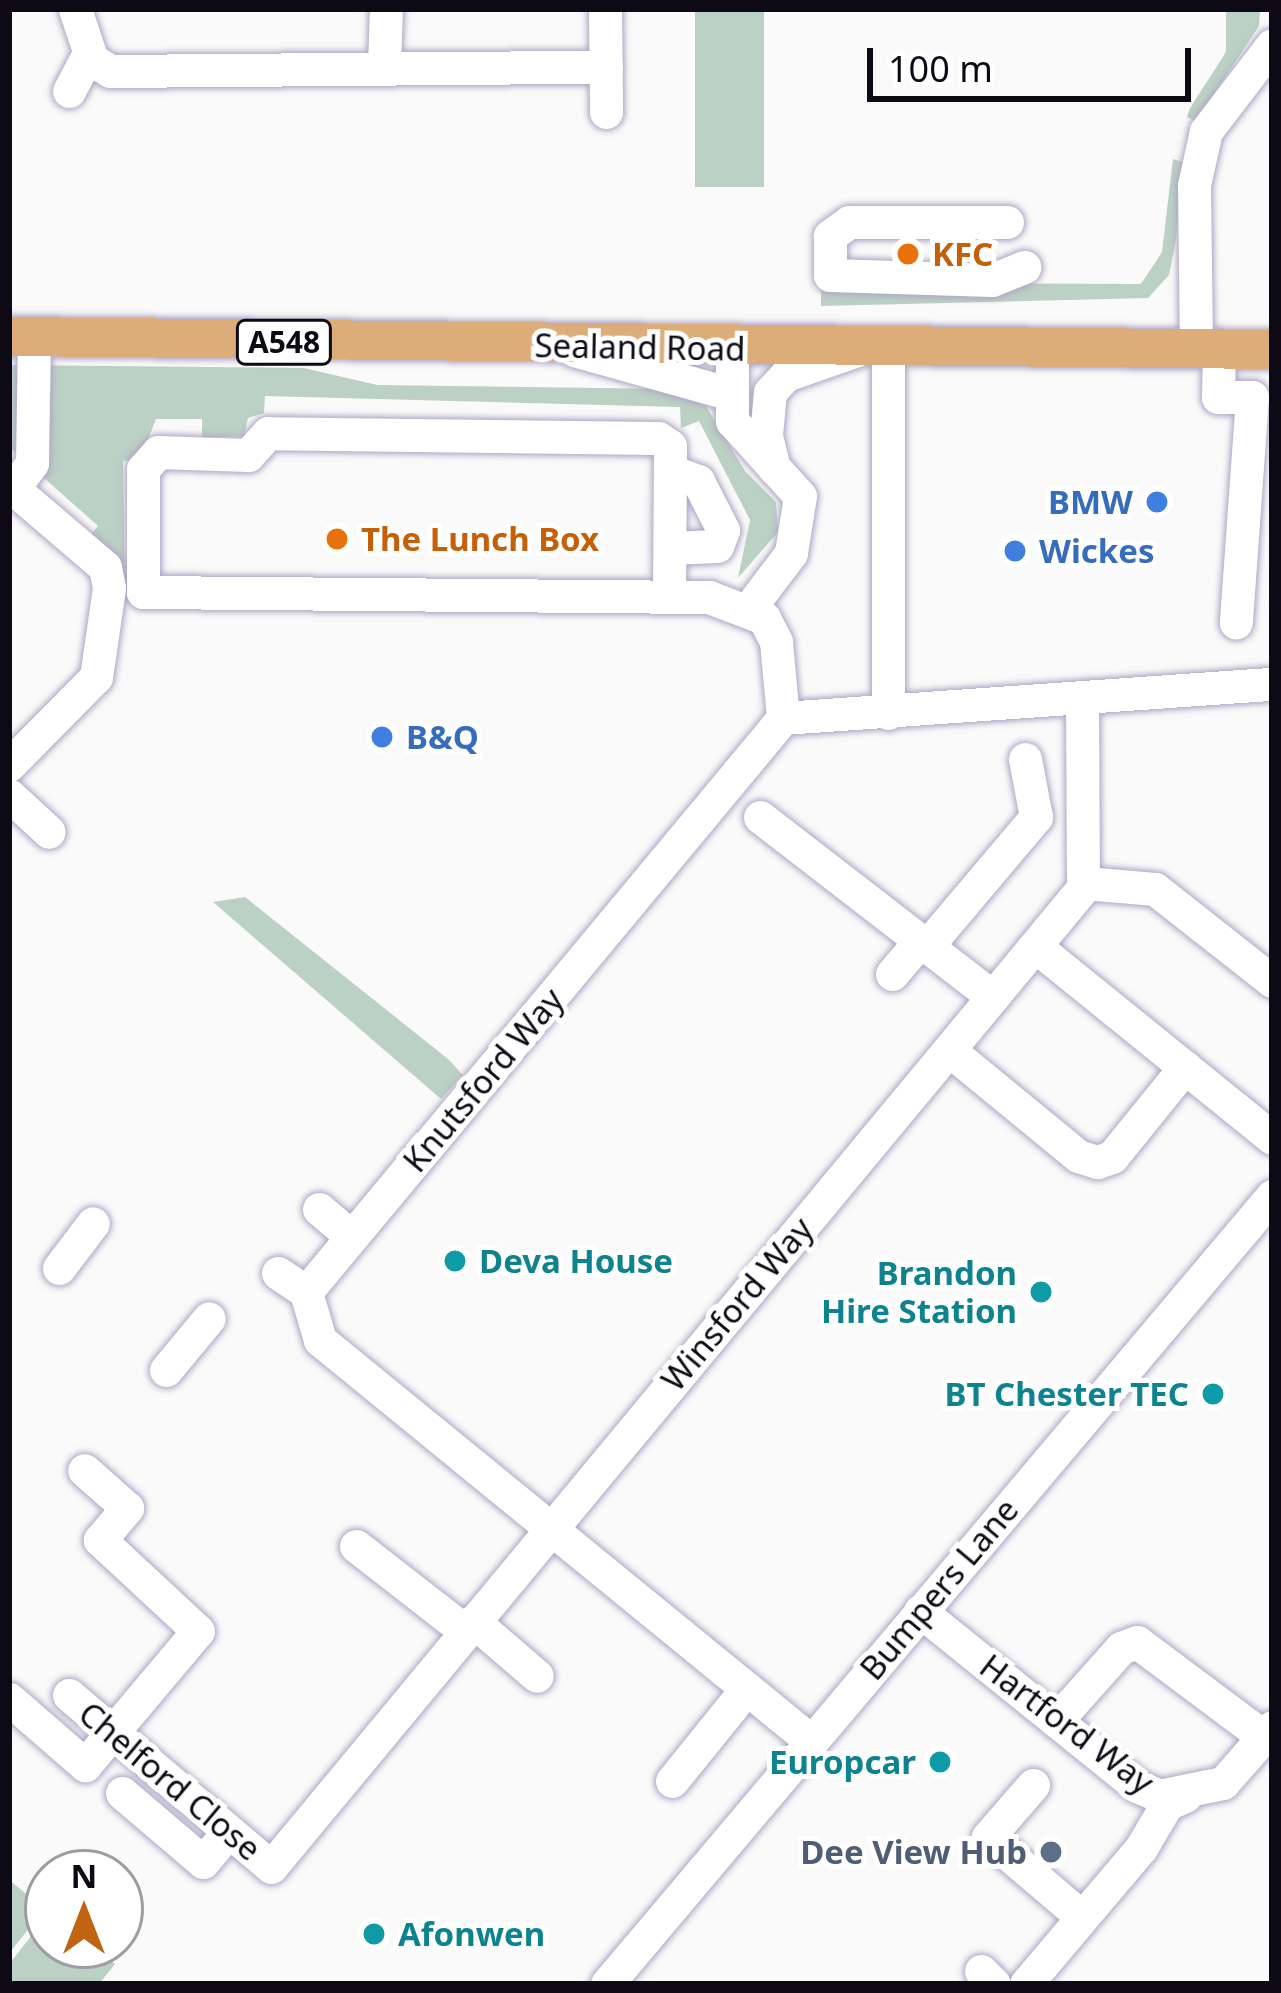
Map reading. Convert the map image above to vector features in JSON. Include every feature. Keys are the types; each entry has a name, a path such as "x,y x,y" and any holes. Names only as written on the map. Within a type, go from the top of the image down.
{"main road":[{"name":"Sealand Road","path":"21,336 732,349 1272,349"}],"street":[{"path":"75,9 88,55 110,71 384,65 606,68"},
{"path":"384,65 386,9"},
{"path":"604,9 606,112"},
{"path":"1236,622 1252,397 1218,397 1208,348 1194,185 1206,131 1272,45"},
{"path":"69,91 88,55"},
{"path":"1007,222 849,222 830,236 830,275 992,280 1025,267"},
{"path":"9,765 96,677 109,588 105,567 11,487 32,463 21,336"},
{"path":"560,347 728,393"},
{"path":"732,349 728,393 732,421 800,496 802,525 791,553 750,607"},
{"path":"774,470 766,435 770,392 787,375 874,349 888,713"},
{"path":"669,597 670,446 658,437 480,431 268,433 248,455 158,452 143,469 142,592 669,597 750,607 776,641 783,718 1272,684"},
{"path":"670,471 698,481 723,530 717,546 670,548"},
{"path":"1082,698 1084,883 1155,889 1272,981"},
{"name":"Knutsford Way","path":"783,718 352,1237 292,1283 320,1340 811,1741"},
{"path":"892,974 1036,817 1025,759"},
{"path":"9,796 49,832"},
{"path":"760,817 993,997"},
{"name":"Winsford Way","path":"271,1867 1084,883"},
{"path":"1035,946 1272,1138"},
{"path":"949,1050 1078,1156 1097,1162 1112,1156 1185,1067"},
{"name":"Bumpers Lane","path":"607,1984 1272,1196"},
{"path":"319,1209 352,1237"},
{"path":"59,1268 93,1223"},
{"path":"166,1370 209,1318"},
{"path":"9,1699 85,1765 198,1630 100,1540 128,1508 84,1469"},
{"path":"356,1546 537,1676"},
{"name":"Hartford Way","path":"920,1611 1137,1786 1185,1796 1223,1783 1268,1732"},
{"path":"1056,1721 1120,1648 1137,1642 1268,1732"},
{"path":"672,1781 747,1688"},
{"name":"Chelford Close","path":"69,1694 271,1867"},
{"path":"1033,1785 988,1837 1082,1917"},
{"path":"122,1793 203,1862 229,1831"},
{"path":"1025,1984 1167,1804 1185,1796"}],"green space":[{"path":"695,9 764,9 764,187 695,187"},
{"path":"1226,9 1260,9 1259,26 1196,121 1187,117 1190,108 1226,52"},
{"path":"1173,159 1183,162 1176,240 1169,275 1148,298 821,306 821,283 1141,284 1162,252"},
{"path":"9,365 304,368 377,385 672,389 706,406 745,471 776,502 778,532 738,578 750,520 699,421 681,428 680,407 265,396 264,413 248,418 244,436 202,438 202,419 156,419 140,460 123,461 125,596 88,538 98,526 9,447"},
{"path":"245,897 448,1059 463,1075 441,1099 213,902"},
{"path":"9,1880 24,1892 24,1935 9,1953"},
{"path":"24,1945 24,1969 111,1969 99,1984 9,1984 9,1964"}],"place":[{"name":"KFC","path":"908,254"},
{"name":"BMW","path":"1157,502"},
{"name":"The Lunch Box","path":"337,539"},
{"name":"Wickes","path":"1015,551"},
{"name":"B&Q","path":"382,737"},
{"name":"Deva House","path":"455,1261"},
{"name":"Brandon Hire Station","path":"1041,1292"},
{"name":"BT Chester TEC","path":"1213,1394"},
{"name":"Europcar","path":"940,1762"},
{"name":"Dee View Hub","path":"1051,1852"},
{"name":"Afonwen","path":"374,1934"}]}
